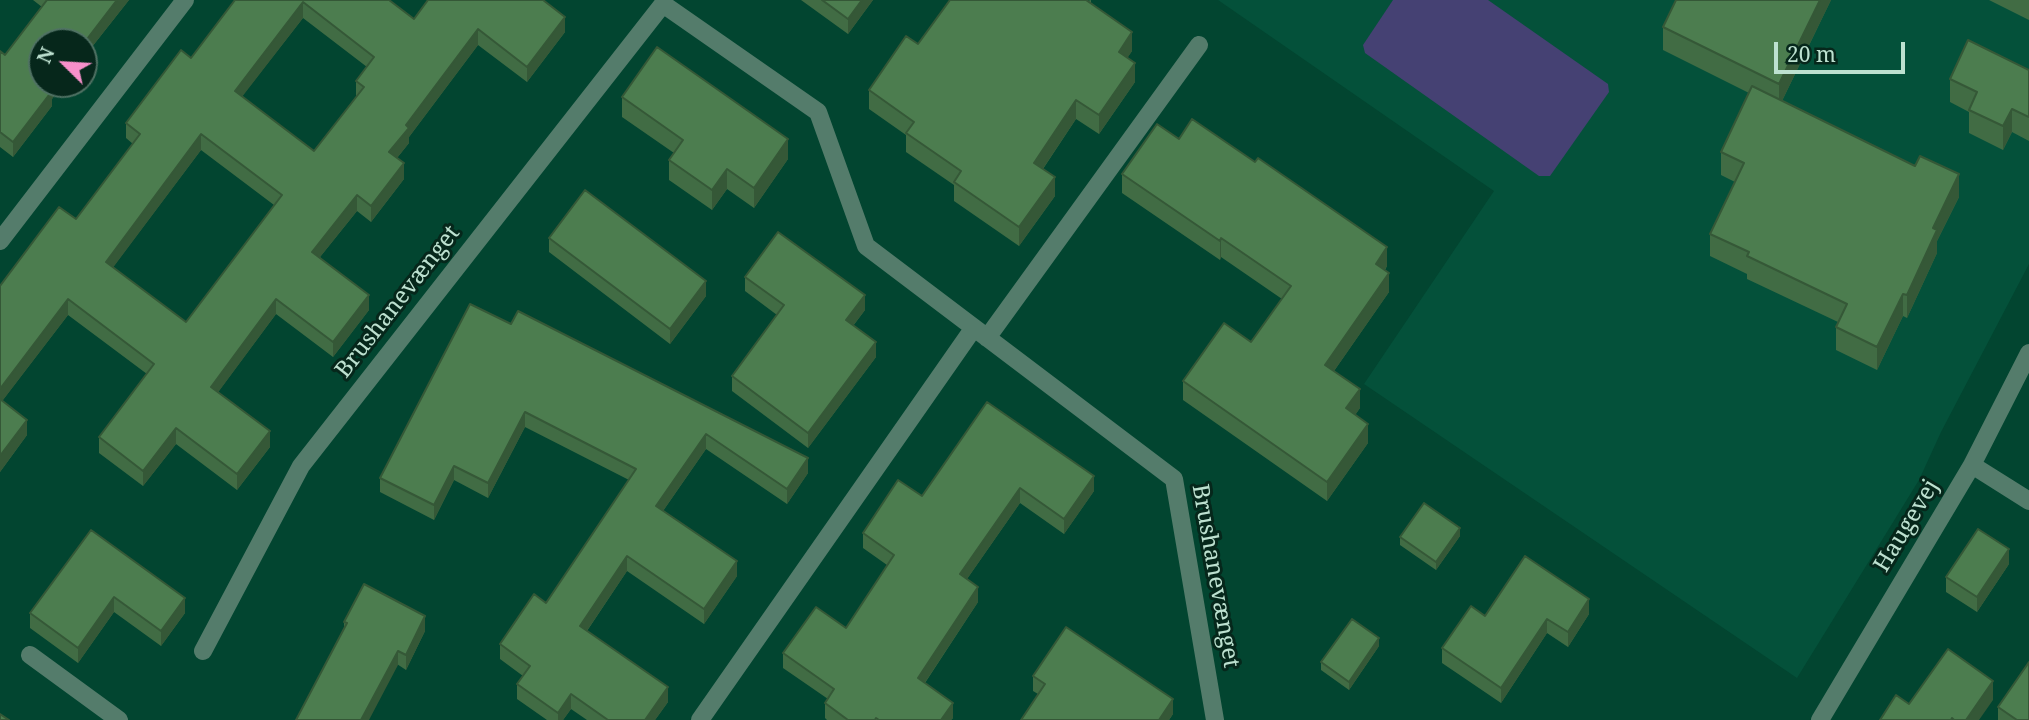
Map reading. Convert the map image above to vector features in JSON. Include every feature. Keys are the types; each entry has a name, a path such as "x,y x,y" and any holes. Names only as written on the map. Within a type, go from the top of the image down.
{"street":[{"path":"0,241 185,0"},
{"name":"Brushanevænget","path":"203,651 301,466 659,2 818,111 866,246 1174,479 1215,720"},
{"path":"700,720 980,333 1199,46"},
{"name":"Haugevej","path":"1820,720 1972,465 2029,353"},
{"path":"1972,465 2029,501"},
{"path":"30,655 119,720"}],"shaded area":[{"path":"1218,0 2029,0 2029,264 1941,432 1919,480 1797,678 1364,384 1494,191"},
{"path":"1393,0 1488,0 1608,84 1609,92 1550,176 1539,176 1365,53 1363,45"}],"building":[{"path":"47,0 117,0 96,28 28,28 28,98 47,98 13,142 0,132 0,51 5,55"},
{"path":"235,0 389,0 414,19 428,0 543,0 565,17 527,67 478,29 406,125 409,128 389,152 404,163 371,206 357,195 312,252 369,295 333,342 276,299 211,387 270,431 237,474 176,428 143,471 99,437 154,364 68,299 0,389 0,286 59,207 76,219 140,134 126,123 181,50 191,58","holes":["303,2 374,57 356,81 364,87 314,151 235,91","201,134 282,195 186,322 106,262"]},
{"path":"822,0 862,0 848,19"},
{"path":"950,0 1086,0 1132,32 1119,52 1135,63 1099,115 1076,100 1034,163 1055,177 1019,227 954,182 961,171 906,133 914,122 869,90 906,36 918,44"},
{"path":"1676,0 1820,0 1779,84 1663,27"},
{"path":"1968,40 2029,70 2029,117 2012,109 2003,126 1969,110 1977,92 1950,79"},
{"path":"657,47 788,139 754,188 727,169 712,190 669,160 683,140 622,97"},
{"path":"1752,86 1915,166 1920,156 1959,174 1933,228 1937,230 1907,295 1903,294 1877,347 1836,327 1847,304 1747,256 1749,252 1710,234 1744,163 1721,152"},
{"path":"1192,119 1255,162 1258,158 1387,247 1376,264 1389,273 1325,365 1360,389 1346,408 1368,424 1327,482 1183,381 1224,323 1251,342 1291,286 1122,174 1157,124 1179,139"},
{"path":"585,190 706,281 670,329 549,238"},
{"path":"778,232 865,295 846,320 876,342 808,433 732,376 784,305 745,277"},
{"path":"470,304 511,324 518,311 808,458 787,489 706,434 656,506 737,561 704,609 627,556 580,626 668,687 645,720 608,720 571,694 558,713 517,684 530,666 500,644 534,594 546,603 636,469 525,412 488,483 454,466 434,505 380,478"},
{"path":"0,399 27,420 0,456"},
{"path":"987,402 1094,476 1064,519 1020,488 960,574 978,587 918,678 953,703 941,720 848,720 825,703 834,689 783,653 816,607 846,628 894,555 863,533 898,480 922,496"},
{"path":"1424,503 1460,528 1436,562 1400,537"},
{"path":"1978,529 2009,549 1977,597 1946,577"},
{"path":"91,530 185,598 161,631 114,597 78,648 30,613"},
{"path":"1525,556 1589,599 1568,632 1547,619 1501,688 1442,648 1471,606 1485,616"},
{"path":"364,584 425,616 406,655 398,651 361,720 296,720 347,623 344,622"},
{"path":"1352,619 1379,638 1349,682 1321,662"},
{"path":"1066,627 1173,699 1159,720 1021,720 1045,684 1033,676"},
{"path":"1948,649 1993,681 1966,720 1880,720 1896,695 1909,704"},
{"path":"2029,662 2029,720 2017,720 1998,707"}]}
